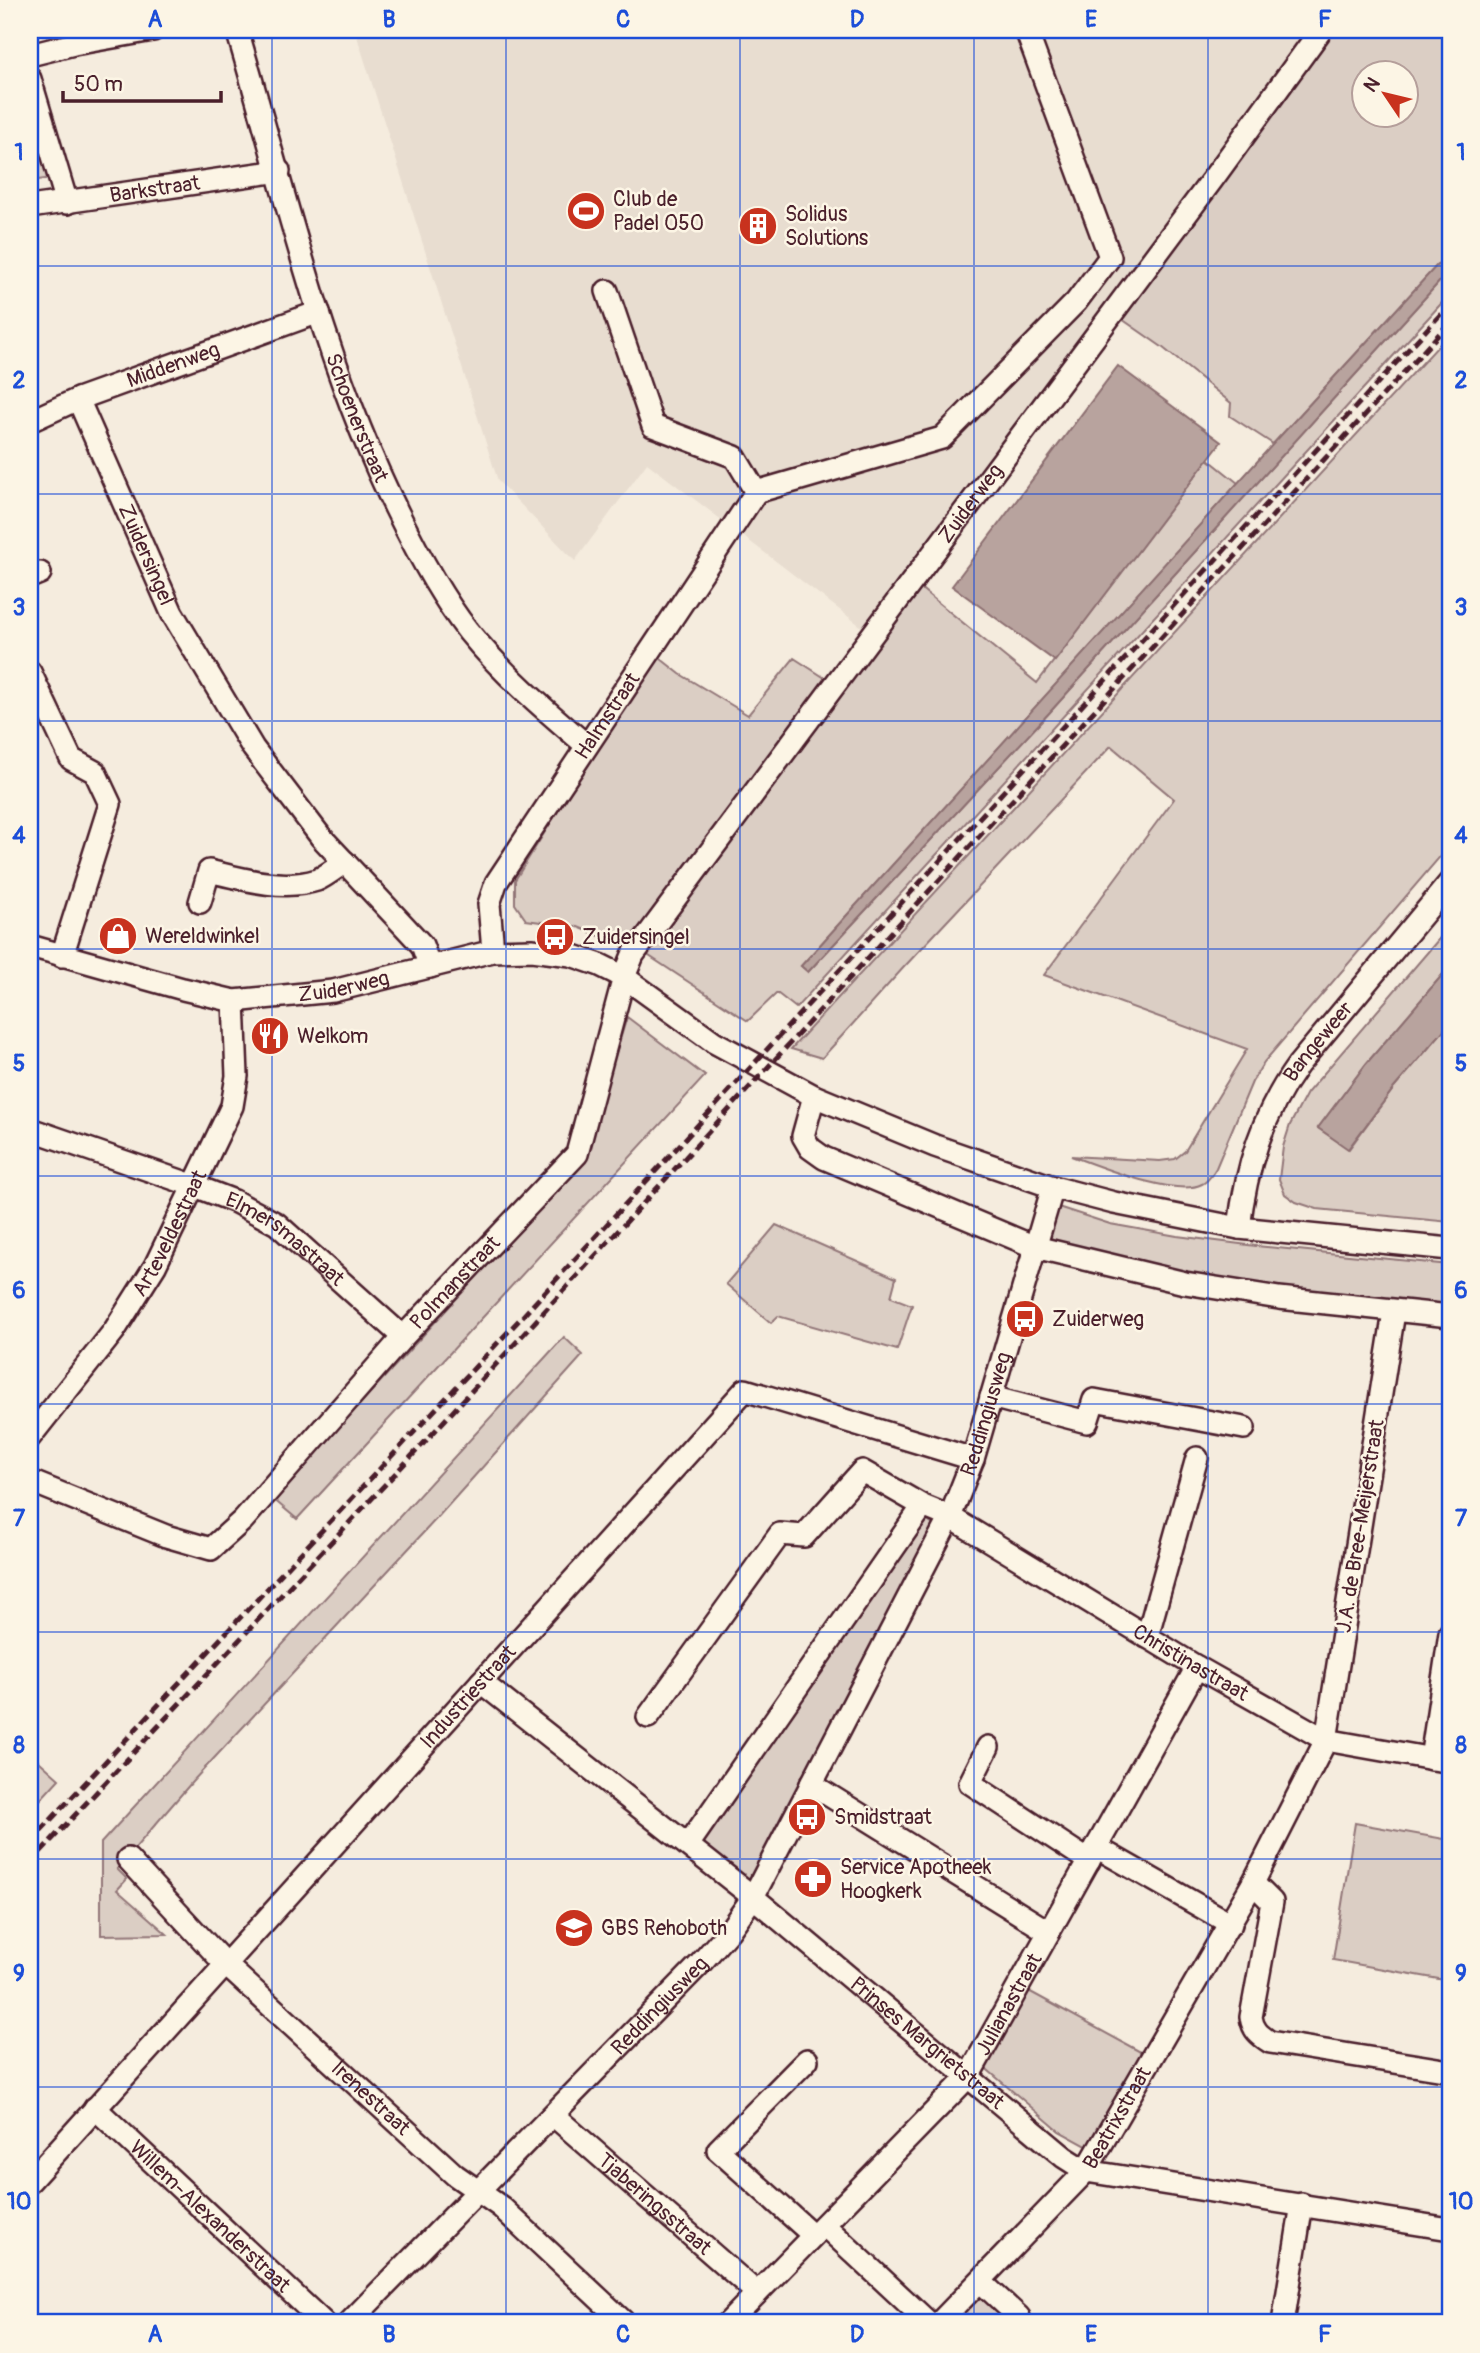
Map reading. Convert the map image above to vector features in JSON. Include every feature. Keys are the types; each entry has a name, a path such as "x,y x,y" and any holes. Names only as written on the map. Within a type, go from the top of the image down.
{"street":[{"path":"30,55 153,30"},
{"name":"Schoenerstraat","path":"237,30 319,312 374,464 425,566 468,630 509,677 586,745"},
{"path":"607,291 653,426 735,457 756,492 942,438 1076,302 1110,257 1026,30"},
{"name":"Zuiderweg","path":"624,977 633,955 1321,30"},
{"path":"30,79 67,203"},
{"name":"Barkstraat","path":"30,207 279,171"},
{"name":"Middenweg","path":"30,421 78,399 319,312"},
{"name":"Zuidersingel","path":"78,399 172,613 253,748 321,837 422,945 430,967"},
{"name":"Halmstraat","path":"493,951 489,904 496,883 756,492"},
{"path":"30,672 71,759 95,772 110,804 62,956"},
{"path":"200,902 209,871 273,883 299,883 318,879 345,862"},
{"name":"Bangeweer","path":"1238,1228 1250,1161 1280,1090 1450,882"},
{"name":"Zuiderweg","path":"30,946 183,989 234,1000 333,991 493,951 532,950 571,955 624,977 714,1042 814,1096 935,1146 1054,1187 1114,1203 1238,1228 1450,1249"},
{"name":"Polmanstraat","path":"30,1481 166,1536 211,1549 243,1520 403,1337 576,1154 624,977"},
{"name":"Arteveldestraat","path":"30,1437 114,1331 155,1266 195,1186 232,1106 237,1076 234,1000"},
{"path":"814,1096 803,1136 810,1148 824,1158 1035,1247 1185,1283 1279,1298 1450,1317"},
{"name":"Elmersmastraat","path":"30,1129 234,1201 277,1224 403,1337"},
{"name":"Reddingiusweg","path":"349,2323 700,1964 729,1931 753,1897 950,1517 973,1459 1054,1187"},
{"name":"J.A. de Bree-Meijerstraat","path":"1254,1883 1326,1740 1394,1312"},
{"name":"Industriestraat","path":"30,2181 745,1390 973,1459"},
{"path":"991,1397 1087,1422 1094,1400 1244,1428"},
{"path":"1147,1637 1197,1458"},
{"path":"648,1717 780,1534 804,1536 862,1471 923,1506 950,1517"},
{"path":"688,1845 923,1506"},
{"name":"Christinastraat","path":"950,1517 1197,1667 1326,1740 1441,1760"},
{"path":"1441,1760 1450,1633"},
{"name":"Julianastraat","path":"728,2323 968,2077 1197,1667"},
{"name":"Prinses Margrietstraat","path":"481,1682 753,1897 1064,2157 1086,2171 1450,2229"},
{"path":"988,1747 970,1783 1092,1854 1231,1924"},
{"path":"811,1784 1049,1932"},
{"name":"Irenestraat","path":"128,1859 226,1965 455,2175 501,2207 625,2323"},
{"path":"1254,1883 1272,1902 1251,2017 1253,2027 1261,2036 1270,2042 1450,2071"},
{"name":"Beatrixstraat","path":"939,2323 1086,2171 1254,1883"},
{"path":"807,2060 718,2150 929,2323"},
{"name":"Willem-Alexanderstraat","path":"95,2108 324,2323"},
{"name":"Tjaberingsstraat","path":"553,2115 757,2293"},
{"path":"1283,2323 1302,2204"},
{"path":"981,2282 1019,2317 1020,2323"}],"shaded area":[{"path":"355,30 1311,30 862,627 647,463 575,561 498,481"},
{"path":"1333,30 1450,30 1450,251 1273,444 1230,416 1231,403 1162,347 1119,317"},
{"path":"30,95 53,178 30,181"},
{"path":"1450,251 1450,270 1050,712 808,972 801,966 1273,444"},
{"path":"1450,270 1450,294 796,1008 777,993 748,1021 643,952 919,587 1037,683 1208,459 1238,483 801,966 808,972 1050,712"},
{"path":"1450,333 1450,845 1264,1062 1252,1082 1216,1168 1208,1179 1202,1184 1190,1187 1174,1187 1137,1179 1071,1156 1160,1161 1175,1159 1185,1151 1247,1049 1044,975 1174,799 1111,746 822,1058 791,1049"},
{"path":"1118,366 1221,442 1055,661 952,586"},
{"path":"656,655 680,674 748,715 794,658 828,680 629,948 578,927 526,920 515,904 515,880 571,790 581,768"},
{"path":"1450,926 1450,966 1366,1064 1318,1128 1349,1149 1394,1088 1450,1023 1450,1222 1317,1209 1296,1202 1285,1194 1279,1179 1283,1147 1290,1125 1307,1093"},
{"path":"1450,966 1450,1023 1394,1088 1348,1149 1318,1128 1366,1064"},
{"path":"627,1017 705,1076 297,1519 273,1499 546,1201 600,1104"},
{"path":"1058,1207 1110,1224 1177,1236 1450,1265 1450,1310 1255,1284 1114,1259 1049,1239"},
{"path":"776,1225 896,1278 891,1297 912,1305 897,1350 778,1316 771,1323 726,1284"},
{"path":"564,1337 583,1355 437,1518 192,1782 117,1869 127,1879 117,1890 167,1934 101,1935 101,1843"},
{"path":"923,1518 939,1529 751,1880 739,1875 696,1842"},
{"path":"30,1753 59,1779 30,1811"},
{"path":"1355,1823 1450,1840 1450,1981 1333,1960"},
{"path":"1025,1989 1146,2055 1090,2148 1059,2131 982,2065"},
{"path":"980,2293 1012,2323 950,2323"}],"railway":[{"path":"30,1842 521,1318 1450,304"},
{"path":"30,1863 423,1444 1450,322"}],"place":[{"name":"Club de Padel 050","path":"586,211"},
{"name":"Solidus Solutions","path":"758,226"},
{"name":"Wereldwinkel","path":"118,936"},
{"name":"Zuidersingel","path":"555,937"},
{"name":"Welkom","path":"270,1036"},
{"name":"Zuiderweg","path":"1025,1319"},
{"name":"Smidstraat","path":"807,1817"},
{"name":"Service Apotheek Hoogkerk","path":"813,1879"},
{"name":"GBS Rehoboth","path":"574,1928"}]}
